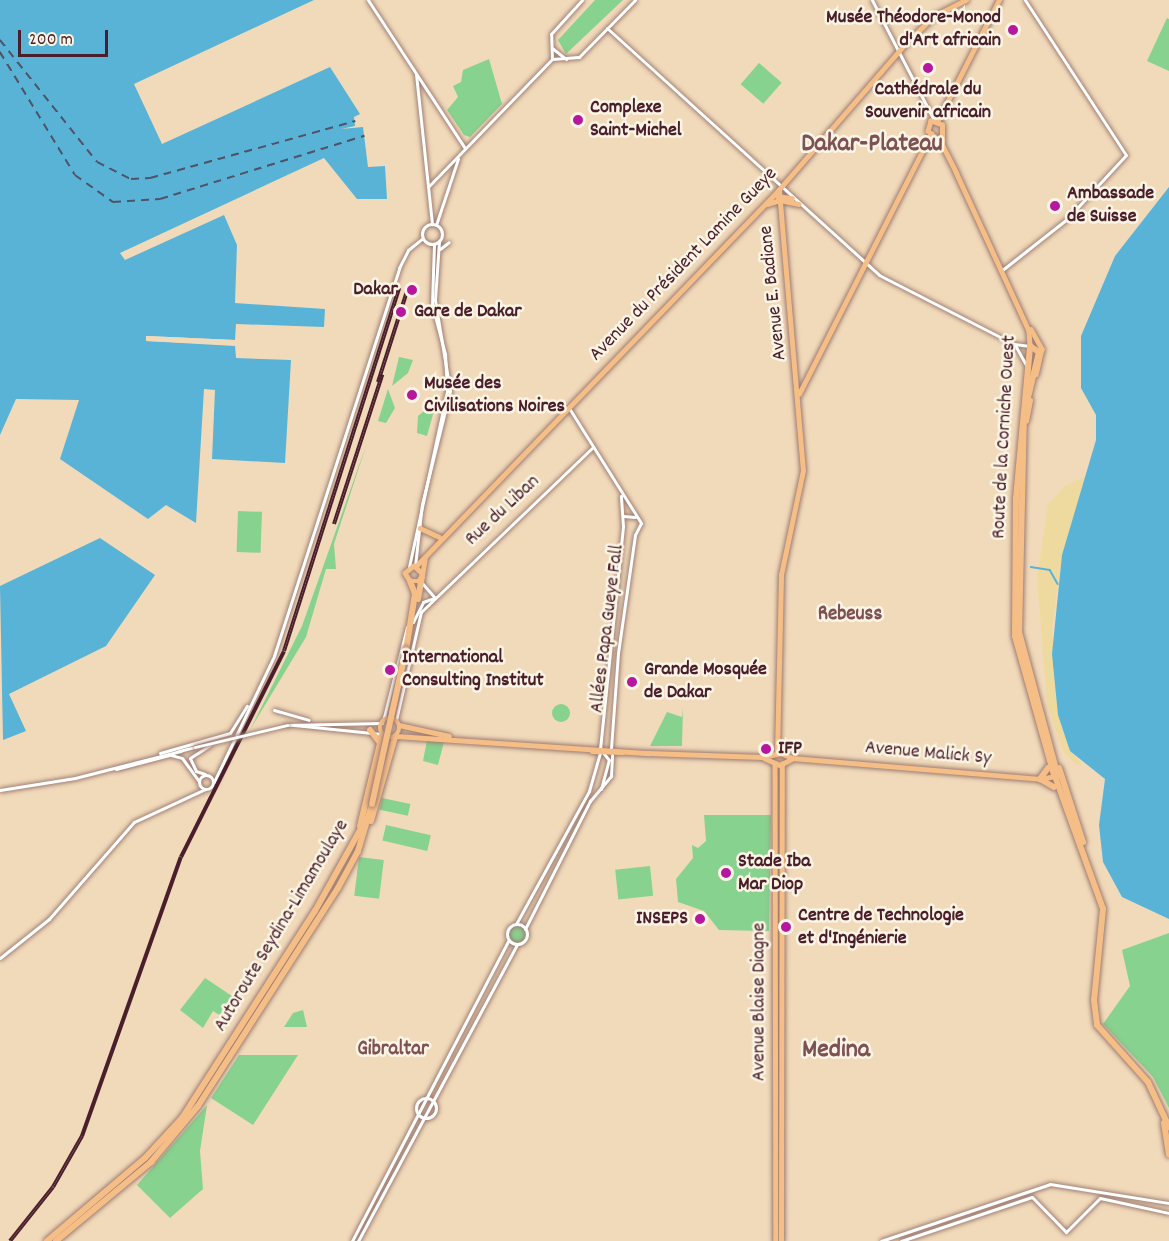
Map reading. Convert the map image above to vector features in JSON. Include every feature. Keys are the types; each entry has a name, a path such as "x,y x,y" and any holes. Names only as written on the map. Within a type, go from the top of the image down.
{"highway":[{"name":"Route de la Corniche Ouest","path":"1030,346 1026,366 1016,498 1015,636 1031,700 1056,778 1087,859 1103,912 1095,1018 1102,1035 1150,1086 1169,1127"},
{"path":"1026,424 1039,352 1030,346"},
{"name":"Route de la Corniche Ouest","path":"1026,424 1018,632 1056,778"},
{"path":"413,613 421,577"},
{"path":"410,581 415,589 413,613"},
{"name":"Autoroute Seydina-Limamoulaye","path":"56,1241 141,1171 209,1090 332,897 360,837 371,806 413,613"},
{"path":"1031,700 1048,768 1056,778 1083,842 1106,909 1099,1021 1153,1084 1169,1116"},
{"path":"370,730 380,739 379,755"},
{"path":"360,837 382,734"},
{"path":"360,837 396,736"},
{"path":"1040,780 1048,768"},
{"path":"1040,780 1056,778"},
{"name":"Autoroute Seydina-Limamoulaye","path":"46,1241 145,1158 182,1118 360,837"},
{"path":"1150,1086 1169,1155"},
{"path":"61,1241 141,1171"}],"main road":[{"name":"Avenue du Président Lamine Gueye","path":"416,566 439,537 765,205 780,193 897,54 934,16 966,0"},
{"path":"999,0 936,120 928,123 932,135 942,145 1023,315"},
{"path":"936,120 942,132 942,145"},
{"path":"455,737 397,722 382,722 382,734 396,736 455,737 610,753 762,757 780,754 781,575 803,482 799,394 932,135 942,132"},
{"path":"780,193 792,198"},
{"path":"780,193 799,204"},
{"path":"765,205 780,193"},
{"name":"Avenue E. Badiane","path":"780,193 799,394"},
{"name":"Route de la Corniche Ouest","path":"1023,315 1030,346"},
{"name":"Route de la Corniche Ouest","path":"1023,315 1042,352 1026,424"},
{"path":"420,528 439,537"},
{"name":"Avenue du Président Lamine Gueye","path":"421,577 426,555"},
{"path":"416,566 421,577 410,581 409,567 416,566"},
{"path":"396,736 397,722"},
{"name":"Avenue Malick Sy","path":"780,754 792,759 1040,780"},
{"name":"Avenue Blaise Diagne","path":"776,1241 775,762 780,754"},
{"name":"Avenue Blaise Diagne","path":"780,754 783,763 781,1241"},
{"path":"762,757 783,763 792,759"}],"street":[{"path":"368,0 465,148"},
{"path":"428,187 552,59 551,34 582,0"},
{"path":"552,59 568,60 579,57 633,0"},
{"path":"872,0 926,111 928,123"},
{"path":"1001,271 1067,219 1126,155 1025,0"},
{"path":"607,28 780,193"},
{"path":"552,48 568,60"},
{"path":"416,72 428,187 440,249 435,300 450,391 420,528 416,566"},
{"path":"926,111 936,120"},
{"path":"0,958 49,919 134,822 205,789 214,782 216,770 274,656 399,268 408,250 423,238 424,229 434,225 459,155"},
{"path":"792,198 865,265 1014,344 1030,346"},
{"path":"423,238 434,244"},
{"path":"434,244 439,241"},
{"path":"440,249 449,242"},
{"path":"409,567 447,391 445,354 432,304 434,244"},
{"path":"1014,344 1026,366"},
{"path":"568,406 635,517"},
{"name":"Rue du Liban","path":"434,598 593,447"},
{"path":"619,490 624,508 629,505"},
{"name":"Allées Papa Gueye Fall","path":"516,924 589,791 600,751 624,508"},
{"path":"623,516 635,517"},
{"name":"Allées Papa Gueye Fall","path":"525,929 601,789 610,753 618,653 635,535 641,526 635,517"},
{"path":"421,577 434,598"},
{"path":"410,627 422,604 434,598"},
{"path":"397,722 417,621 434,598"},
{"path":"274,710 284,717 323,721 382,722 413,613"},
{"path":"230,733 254,698"},
{"path":"144,758 196,748 287,724 323,721"},
{"path":"299,723 370,730 382,734"},
{"path":"107,770 230,733 235,735"},
{"path":"190,758 196,748"},
{"path":"0,790 107,770 183,750"},
{"path":"183,750 182,758 205,789"},
{"path":"169,755 190,758 214,782"},
{"path":"195,794 199,782 206,774 216,770"},
{"path":"352,1241 430,1099 516,944 525,940 525,929 521,926 516,924 508,931 509,940 430,1099 434,1113 421,1116"},
{"path":"509,940 516,944"},
{"path":"358,1241 421,1116 417,1103 430,1099"},
{"path":"881,1241 1050,1184 1169,1203"},
{"path":"901,1241 1032,1197 1066,1232 1100,1198 1100,1192"},
{"path":"1100,1198 1169,1213"}],"green space":[{"path":"595,0 623,0 566,54 558,40"},
{"path":"1167,18 1169,19 1169,71 1147,61"},
{"path":"489,59 502,104 470,137 464,135 447,110 458,97 453,86 461,82 463,70"},
{"path":"759,63 782,83 763,104 741,84"},
{"path":"399,357 413,360 408,373 392,386"},
{"path":"388,389 395,408 386,423 378,421"},
{"path":"431,405 435,407 427,436 417,433 418,416"},
{"path":"367,443 334,544 336,569 326,569 306,637 250,730 302,626"},
{"path":"238,511 262,512 261,553 237,552"},
{"path":"557,704 565,704 570,709 568,720 557,722 552,717 552,709"},
{"path":"683,707 682,746 650,746 667,712 682,717"},
{"path":"427,740 444,742 438,765 423,761"},
{"path":"382,798 410,804 408,816 380,810"},
{"name":"Stade Iba Mar Diop","path":"704,815 771,815 769,931 719,930 704,911 678,902 676,879 693,858 692,845 698,848 706,841"},
{"path":"386,825 431,835 427,851 382,841"},
{"path":"359,857 384,860 379,899 354,896"},
{"path":"650,866 653,896 618,899 615,870"},
{"path":"517,926 523,929 526,935 523,941 517,944 511,941 508,935 511,929"},
{"path":"1169,933 1169,1108 1153,1077 1103,1024 1130,986 1122,950"},
{"path":"205,978 241,1002 229,1021 213,1011 203,1028 180,1010"},
{"path":"303,1010 307,1027 284,1027 293,1013"},
{"path":"239,1055 298,1055 253,1125 211,1098"},
{"path":"207,1105 200,1151 203,1189 170,1218 137,1185"}],"sand":[{"path":"1086,476 1062,555 1052,628 1058,715 1070,751 1082,764 1077,765 1063,751 1047,703 1037,578 1048,505 1065,486"}],"water":[{"path":"0,0 314,0 134,84 162,144 330,67 360,114 354,117 355,126 341,129 363,127 368,167 385,166 387,199 357,199 324,158 120,253 125,260 224,215 237,245 235,303 325,309 324,327 236,324 235,340 147,336 147,341 235,345 236,358 291,360 285,463 212,459 215,390 204,389 196,523 166,505 148,519 60,459 79,400 16,399 0,435"},
{"path":"1169,187 1169,919 1122,897 1103,862 1099,825 1105,779 1070,751 1058,715 1052,654 1062,555 1096,440 1096,415 1081,388 1081,336 1115,256"},
{"path":"100,538 155,575 106,646 9,694 26,731 3,740 0,586"}],"pier":[{"path":"146,336 235,340 235,346 146,341"}],"waterway":[{"path":"1031,567 1050,570 1058,584"}],"ferry route":[{"path":"0,40 97,162 131,179 150,178 355,121"},
{"path":"0,52 75,175 113,202 160,199 364,136"}],"railway":[{"path":"10,1241 53,1187 82,1136 181,857 284,651 399,288"},
{"path":"378,382 407,291"},
{"path":"334,524 382,375"}],"place":[{"name":"Musée Théodore-Monod d'Art africain","path":"1013,30"},
{"name":"Cathédrale du Souvenir africain","path":"928,68"},
{"name":"Complexe Saint-Michel","path":"578,120"},
{"name":"Ambassade de Suisse","path":"1055,206"},
{"name":"Dakar","path":"412,290"},
{"name":"Gare de Dakar","path":"401,312"},
{"name":"Musée des Civilisations Noires","path":"412,395"},
{"name":"International Consulting Institut","path":"390,670"},
{"name":"Grande Mosquée de Dakar","path":"632,682"},
{"name":"IFP","path":"766,749"},
{"name":"Stade Iba Mar Diop","path":"726,873"},
{"name":"INSEPS","path":"700,919"},
{"name":"Centre de Technologie et d'Ingénierie","path":"786,927"}],"district":[{"name":"Dakar-Plateau","path":"872,145"},
{"name":"Rebeuss","path":"850,615"},
{"name":"Gibraltar","path":"393,1050"},
{"name":"Medina","path":"836,1051"}]}
